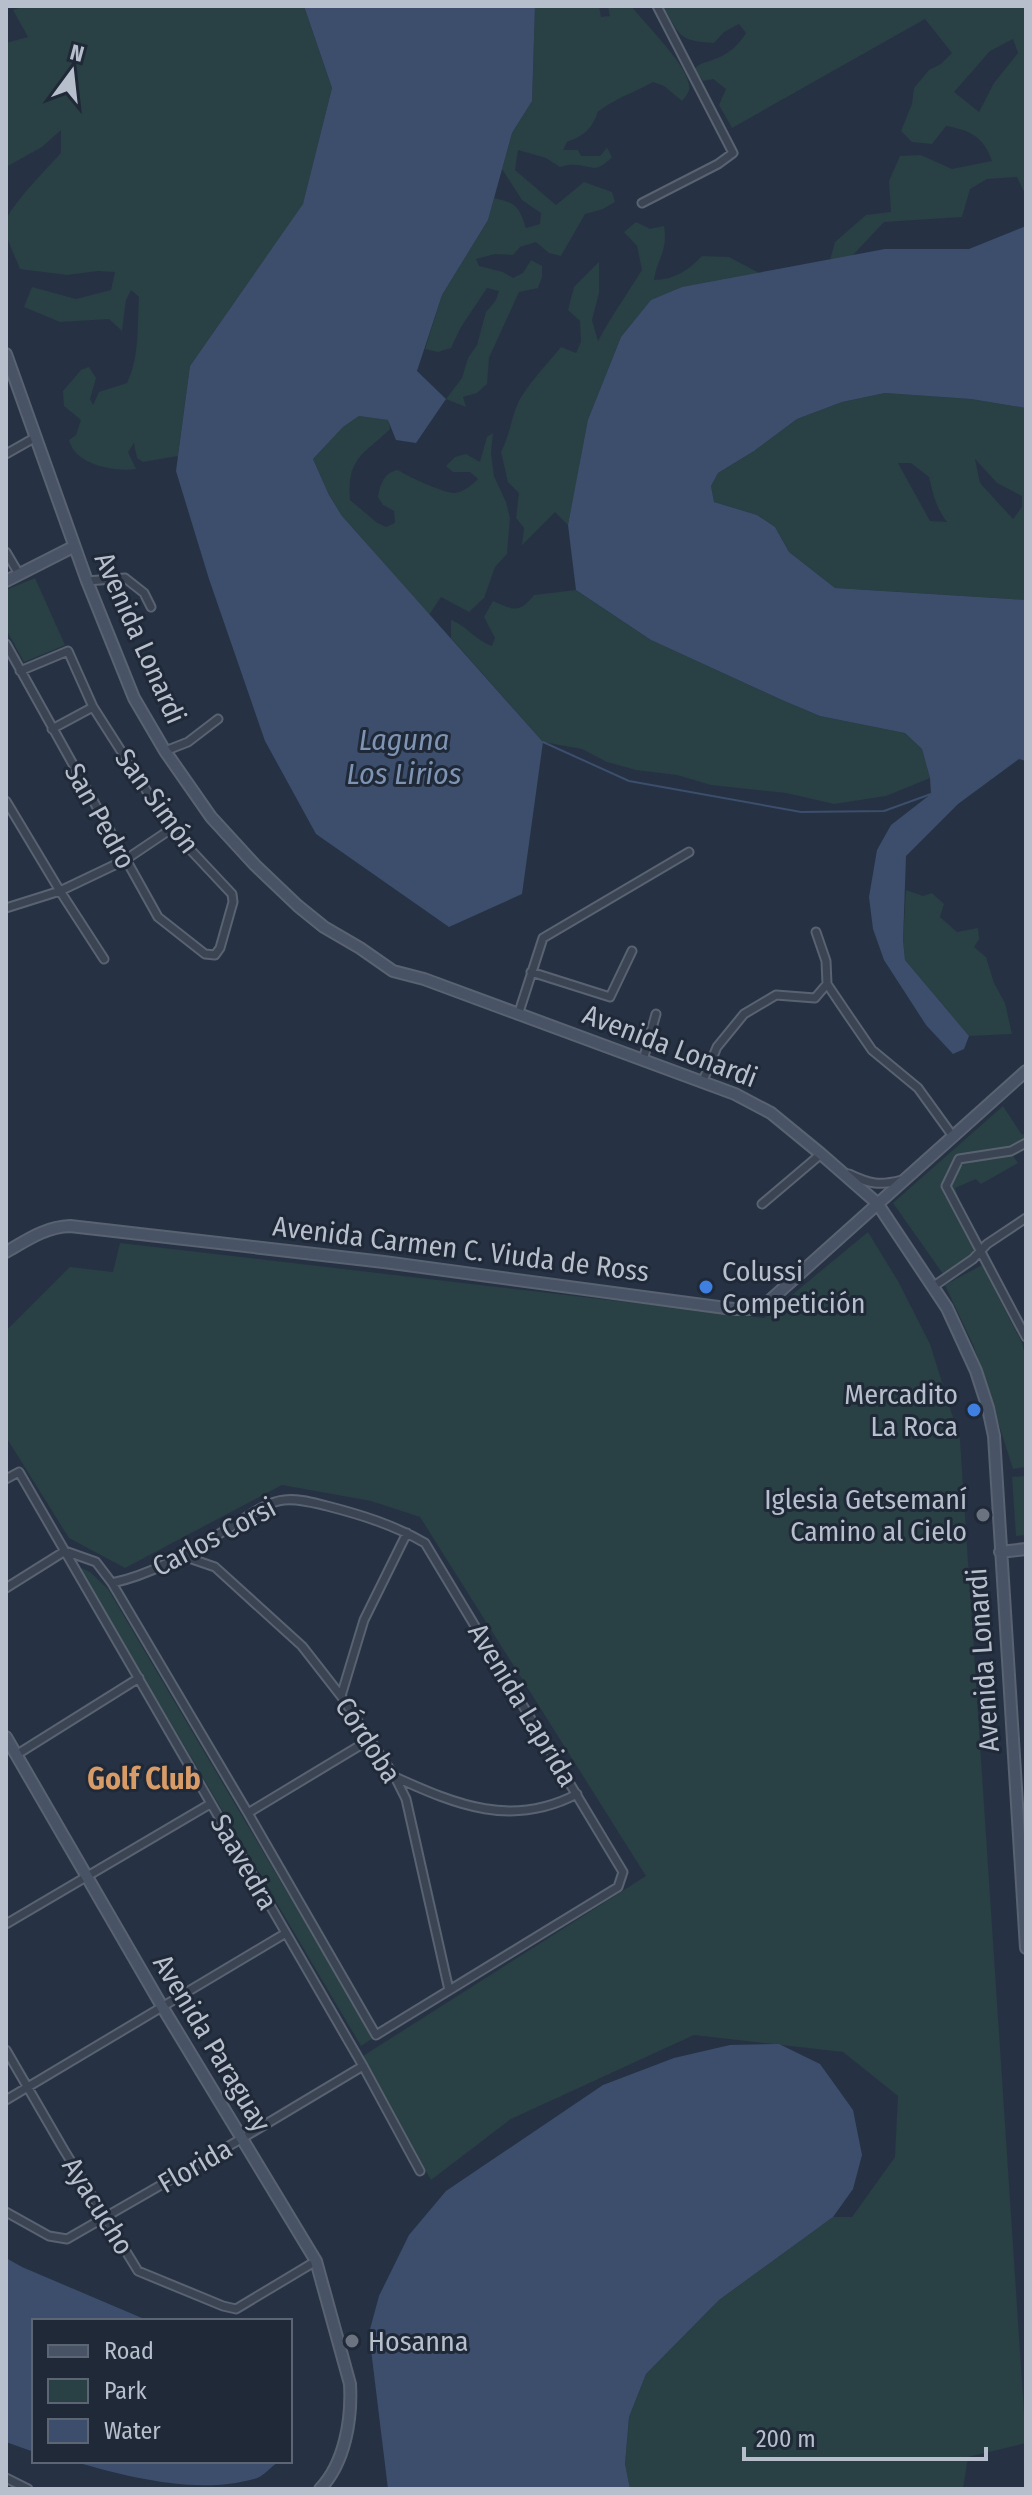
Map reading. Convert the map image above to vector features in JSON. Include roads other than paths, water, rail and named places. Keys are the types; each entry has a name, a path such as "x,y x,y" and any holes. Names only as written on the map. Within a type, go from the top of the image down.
{"street":[{"path":"642,203 718,164 733,153 657,6"},
{"name":"Avenida Lonardi","path":"7,359 73,547 134,698 165,751 211,817 255,865 324,927 393,971 424,979 735,1094 771,1113 877,1203 934,1286 968,1349 988,1408 998,1475 1000,1552 1026,1948"},
{"path":"6,454 36,437"},
{"path":"6,581 73,547"},
{"path":"6,552 19,574"},
{"path":"87,581 125,578 144,593 151,607"},
{"name":"San Pedro","path":"6,644 158,917 205,954 215,955 220,948"},
{"name":"San Simón","path":"20,671 68,651 93,707 171,829 232,894 233,902 220,948"},
{"path":"52,729 93,707"},
{"path":"165,751 188,742 218,719"},
{"path":"6,801 104,959"},
{"path":"6,908 60,891 125,860 171,829"},
{"path":"518,1015 543,938 689,852"},
{"path":"816,932 826,961 827,984 872,1050 918,1088 952,1135"},
{"path":"531,972 610,997 632,951"},
{"path":"702,1083 717,1047 744,1014 776,995 815,998 827,984"},
{"path":"643,1060 656,1014"},
{"name":"Avenida Carmen C. Viuda de Ross","path":"6,1252 42,1231 70,1226 751,1309 767,1303 1026,1071"},
{"path":"1026,1143 1011,1151 959,1159 946,1186 1026,1337"},
{"path":"762,1204 821,1154"},
{"path":"840,1170 868,1183 903,1180"},
{"path":"934,1286 1026,1218"},
{"name":"Saavedra","path":"6,1479 19,1472 363,2066 420,2171"},
{"name":"Carlos Corsi","path":"112,1583 134,1579 183,1556 265,1506 284,1500 307,1502 366,1516 407,1533"},
{"path":"341,1696 364,1620 407,1533"},
{"name":"Avenida Laprida","path":"407,1533 425,1543 623,1872 618,1887 449,1990"},
{"path":"1000,1552 1026,1549"},
{"path":"6,1588 65,1551"},
{"name":"Saavedra","path":"65,1551 96,1562 112,1583 376,2035 449,1990"},
{"name":"Córdoba","path":"183,1556 215,1567 302,1646 341,1696 395,1777 406,1799 449,1990"},
{"path":"16,1755 139,1678"},
{"name":"Avenida Paraguay","path":"6,1737 163,2008 316,2261 350,2384 350,2417 341,2451 331,2477 320,2489"},
{"path":"248,1813 369,1740"},
{"path":"395,1777 449,1802 501,1812 557,1804 577,1794"},
{"path":"6,1924 210,1804"},
{"path":"6,2100 286,1933"},
{"name":"Ayacucho","path":"6,2050 138,2271 236,2309 316,2261"},
{"name":"Florida","path":"6,2212 49,2236 67,2239 363,2066"},
{"path":"6,2478 28,2489"}],"water":[{"name":"Laguna Los Lirios","path":"304,6 535,6 532,101 512,133 488,220 442,295 417,371 446,399 416,443 396,440 388,420 359,416 343,427 313,459 342,516 543,742 522,894 449,927 316,834 265,741 209,579 176,471 190,366 303,204 332,88"},
{"path":"1026,226 1026,408 971,399 885,393 842,402 797,419 718,473 711,486 714,502 757,515 775,527 789,552 835,588 1026,600 1026,761 1019,759 958,804 906,856 905,960 969,1036 964,1049 953,1054 926,1025 884,960 873,929 869,897 877,850 891,825 931,794 922,749 905,733 820,716 651,640 576,590 568,525 588,420 621,337 651,300 682,287 885,249 969,249"},
{"path":"779,2044 820,2064 853,2110 862,2155 853,2189 833,2217 719,2300 646,2374 629,2417 625,2464 630,2489 388,2489 369,2333 379,2296 409,2235 446,2191 603,2085 674,2058 730,2045"},
{"path":"6,2258 144,2319 32,2319 32,2451 6,2442"},
{"path":"79,2463 277,2463 257,2478 209,2485 162,2482"}],"waterway":[{"path":"543,742 629,781 801,812 884,811 931,794"}],"place":[{"name":"Colussi Competición","path":"706,1287"},
{"name":"Mercadito La Roca","path":"974,1410"},
{"name":"Iglesia Getsemaní Camino al Cielo","path":"983,1515"},
{"name":"Hosanna","path":"352,2341"}],"district":[{"name":"Golf Club","path":"144,1779"}]}
